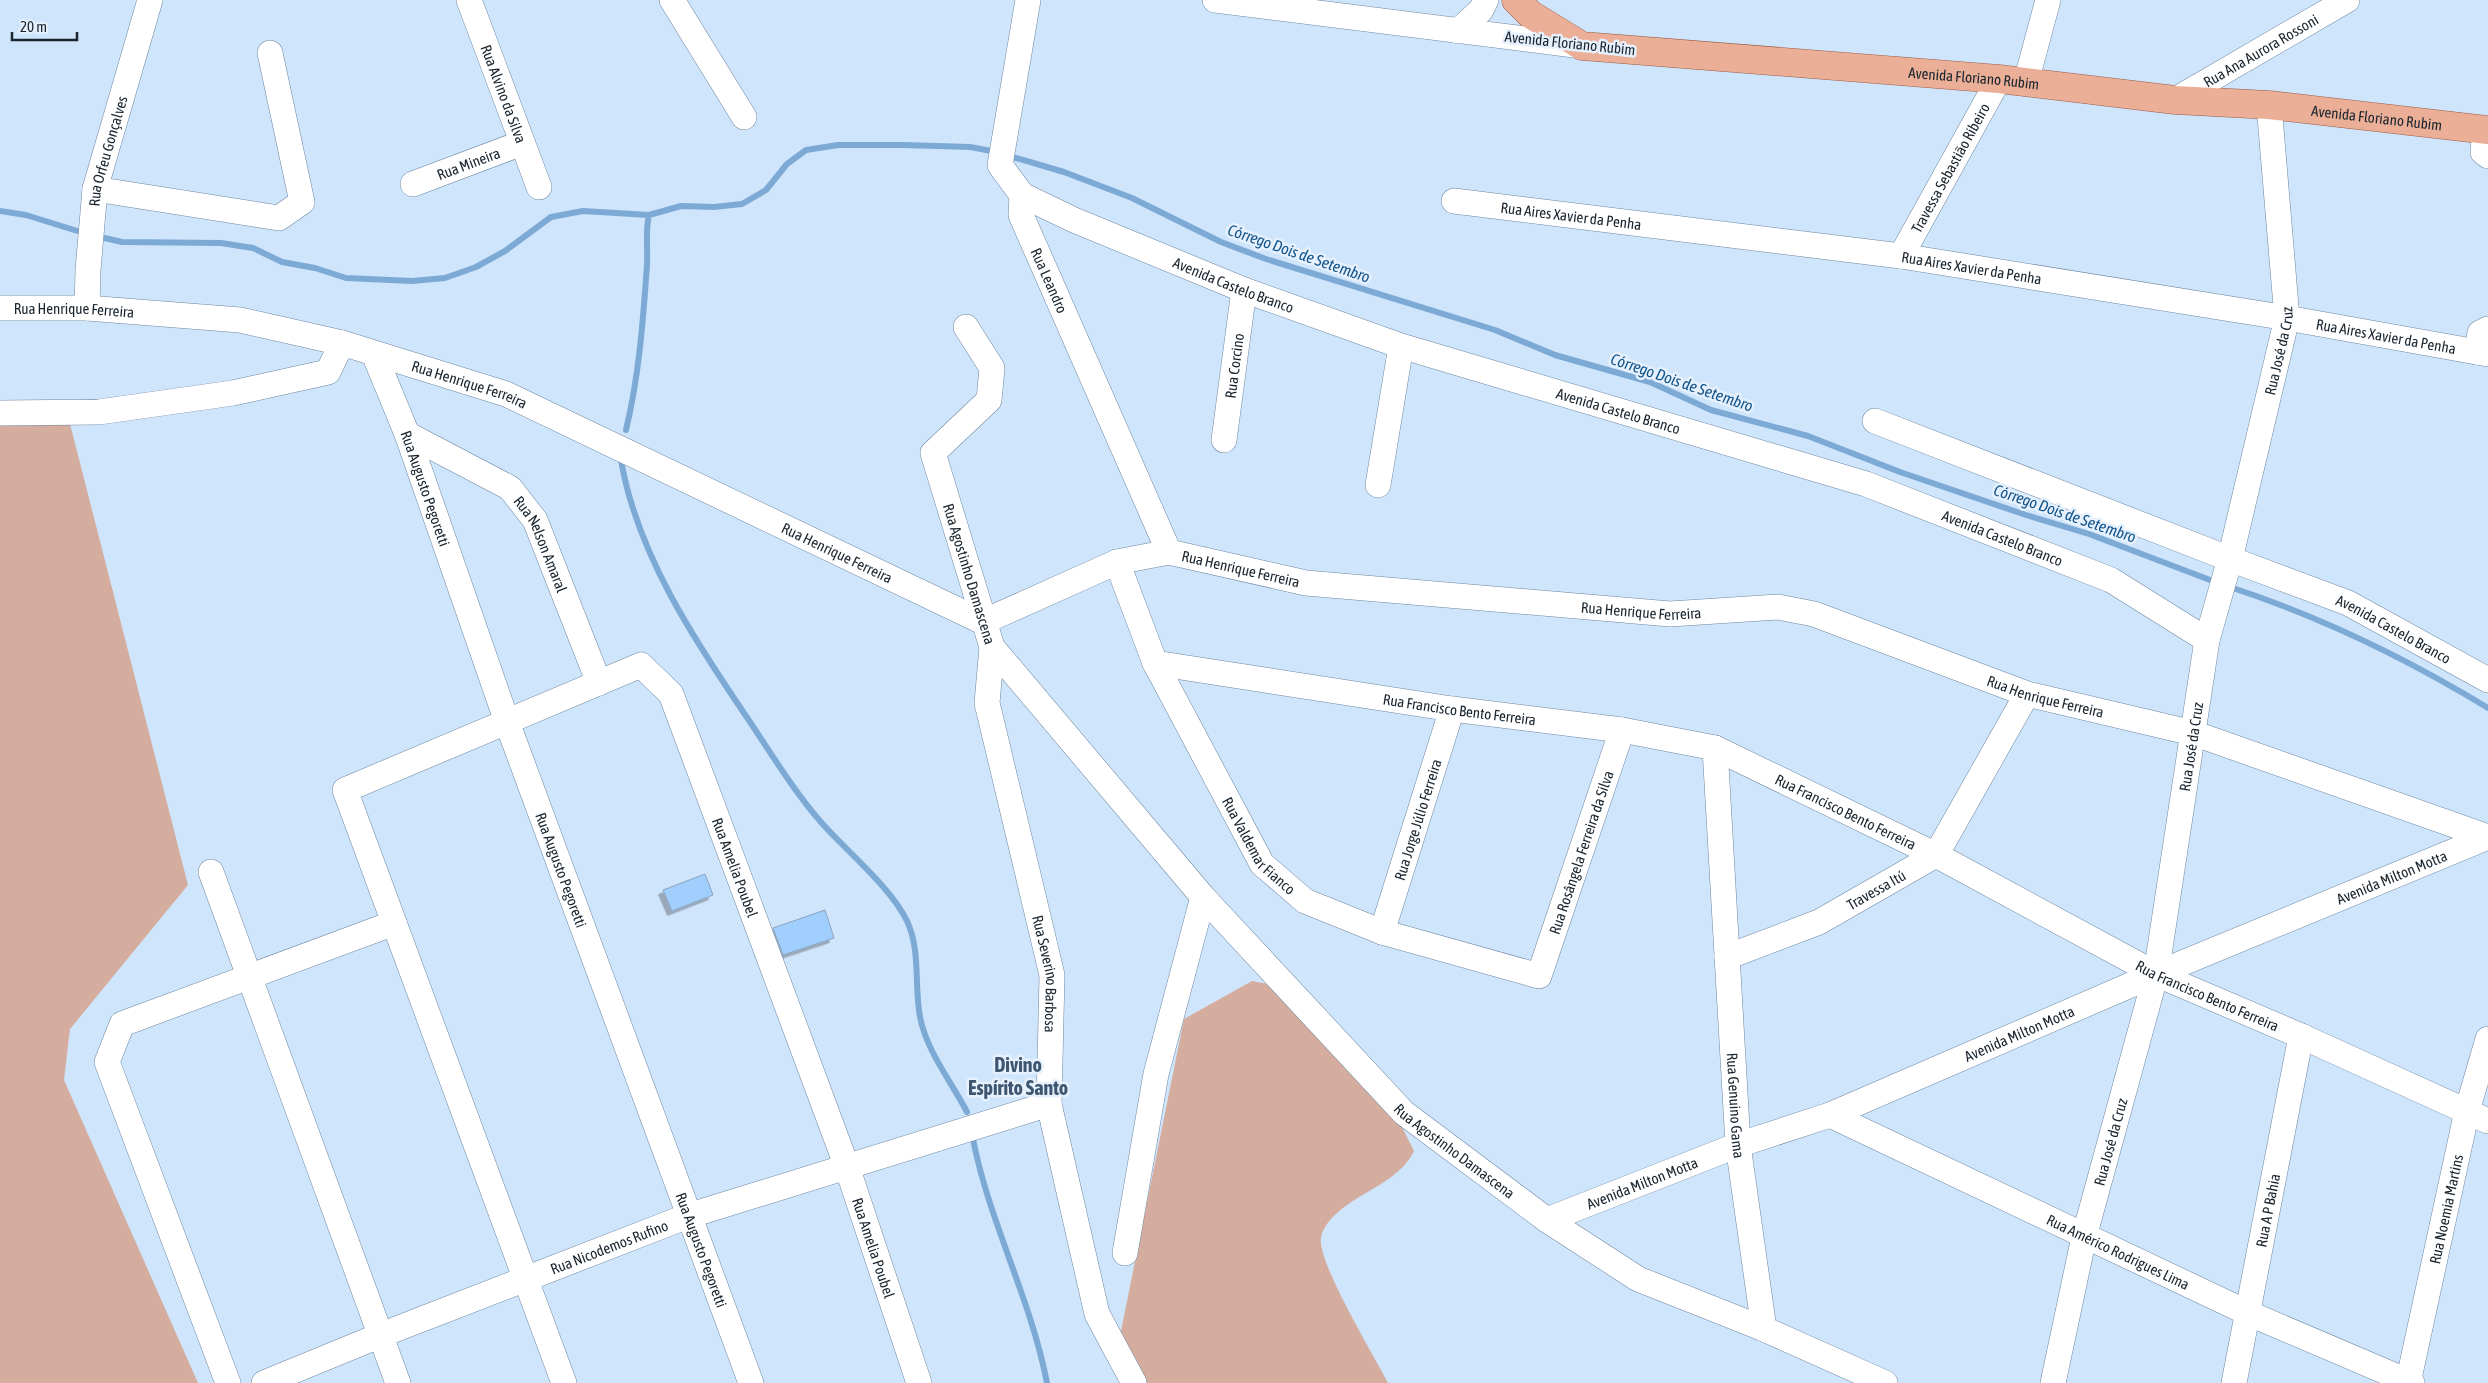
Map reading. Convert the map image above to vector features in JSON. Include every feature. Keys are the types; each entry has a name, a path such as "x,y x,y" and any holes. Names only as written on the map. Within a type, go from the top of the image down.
{"main road":[{"path":"1516,0 1530,14 1582,46"},
{"name":"Avenida Floriano Rubim","path":"1582,46 1999,79 2175,100 2269,105 2486,130"}],"street":[{"name":"Rua Orfeu Gonçalves","path":"87,308 88,270 95,190 150,0"},
{"name":"Rua Alvino da Silva","path":"469,0 539,188"},
{"path":"672,0 744,117"},
{"path":"1022,195 1000,165 1028,0"},
{"name":"Avenida Floriano Rubim","path":"1215,0 1582,46"},
{"path":"1458,31 1481,10 1486,0"},
{"path":"2026,82 2048,0"},
{"name":"Rua Ana Aurora Rossoni","path":"2175,100 2347,0"},
{"path":"95,190 279,218 302,202 270,53"},
{"name":"Travessa Sebastião Ribeiro","path":"1901,256 1999,79"},
{"name":"Rua José da Cruz","path":"2053,1383 2084,1237 2156,974 2208,640 2230,560 2288,318 2269,105"},
{"path":"2486,130 2484,152 2488,156"},
{"name":"Rua Mineira","path":"413,184 522,143"},
{"name":"Avenida Castelo Branco","path":"1022,195 1074,220 1244,290 1402,346 1866,484 2111,580 2208,640"},
{"name":"Rua Leandro","path":"1022,195 1021,215 1169,552"},
{"name":"Rua Aires Xavier da Penha","path":"1454,201 1901,256 2288,318 2483,353"},
{"name":"Rua Corcino","path":"1224,440 1244,290"},
{"name":"Rua Henrique Ferreira","path":"0,308 87,308 240,320 342,343 506,394 983,622 1117,562 1169,552 1306,583 1670,614 1778,607 1814,614 2027,694 2193,733 2488,837"},
{"name":"Rua Agostinho Damascena","path":"966,327 992,368 989,400 933,453 992,647 1202,897 1404,1113 1547,1220 1638,1279 1764,1329"},
{"path":"2483,353 2480,333 2488,329"},
{"path":"0,413 99,412 233,393 328,372 342,343"},
{"path":"1378,484 1402,346"},
{"name":"Rua Augusto Pegoretti","path":"374,354 407,434 507,722 688,1216 752,1383"},
{"name":"Avenida Castelo Branco","path":"1875,421 2230,560 2348,603 2488,680"},
{"name":"Rua Nelson Amaral","path":"407,434 510,488 535,520 599,683"},
{"name":"Rua Valdemar Fianco","path":"1117,562 1155,664 1262,864 1305,901 1382,932 1539,976"},
{"name":"Rua Severino Barbosa","path":"992,647 987,703 1052,975 1049,1104 1097,1314 1134,1383"},
{"name":"Rua Francisco Bento Ferreira","path":"1155,664 1452,709 1622,730 1715,748 1936,855 2156,974 2301,1036 2478,1116"},
{"name":"Rua Amelia Poubel","path":"394,922 345,790 641,665 671,694 846,1167 919,1383"},
{"path":"1936,855 2027,694"},
{"name":"Rua Jorge Júlio Ferreira","path":"1382,932 1452,709"},
{"name":"Rua Rosângela Ferreira da Silva","path":"1539,976 1622,730"},
{"name":"Rua Genuino Gama","path":"1715,748 1738,1145 1764,1329"},
{"name":"Avenida Milton Motta","path":"1547,1220 1738,1145 1830,1115 2156,974 2488,837"},
{"name":"Travessa Itú","path":"1727,957 1819,922 1936,855"},
{"path":"211,872 398,1383"},
{"path":"1125,1253 1156,1074 1202,897"},
{"path":"228,1383 107,1062 122,1024 394,922 564,1383"},
{"name":"Rua A P Bahia","path":"2234,1383 2301,1036"},
{"name":"Rua Noemia Martins","path":"2409,1382 2478,1116 2488,1039"},
{"name":"Rua Nicodemos Rufino","path":"264,1383 381,1335 688,1216 1049,1104"},
{"name":"Rua Américo Rodrigues Lima","path":"1830,1115 2084,1237 2248,1313 2409,1382"},
{"path":"1764,1329 1885,1383"}],"shaded area":[{"path":"68,416 188,885 70,1029 64,1080 198,1383 0,1383 0,420"},
{"path":"1252,981 1268,984 1400,1123 1414,1151 1396,1173 1334,1215 1326,1226 1321,1238 1322,1250 1337,1288 1388,1383 1142,1383 1121,1346 1121,1331 1184,1019"}],"building":[{"path":"705,874 713,895 672,911 663,890"},
{"path":"825,910 834,938 783,955 773,928"}],"waterway":[{"name":"Córrego Dois de Setembro","path":"96,236 122,242 221,243 253,248 282,262 315,268 346,278 412,281 445,278 476,267 505,251 551,217 583,211 649,215 681,206 714,207 742,204 766,190 787,164 806,150 838,145 904,145 970,147 997,152"},
{"name":"Córrego Dois de Setembro","path":"1006,155 1064,172 1132,198 1221,242 1266,259 1495,330 1555,355 1650,382 1711,410 1808,436 1900,472 2026,515 2089,534 2218,583"},
{"name":"Córrego Dois de Setembro","path":"0,211 26,215 87,234"},
{"path":"626,430 640,348 649,215"},
{"path":"621,460 629,495 654,563 708,659 801,797 830,832 879,882 900,908 907,921 916,956 918,1005 923,1030 934,1054 967,1112"},
{"name":"Córrego Dois de Setembro","path":"2227,586 2295,611 2394,655 2488,708"},
{"path":"973,1139 989,1200 1031,1321 1047,1383"}],"district":[{"name":"Divino Espírito Santo","path":"1018,1076"}]}
